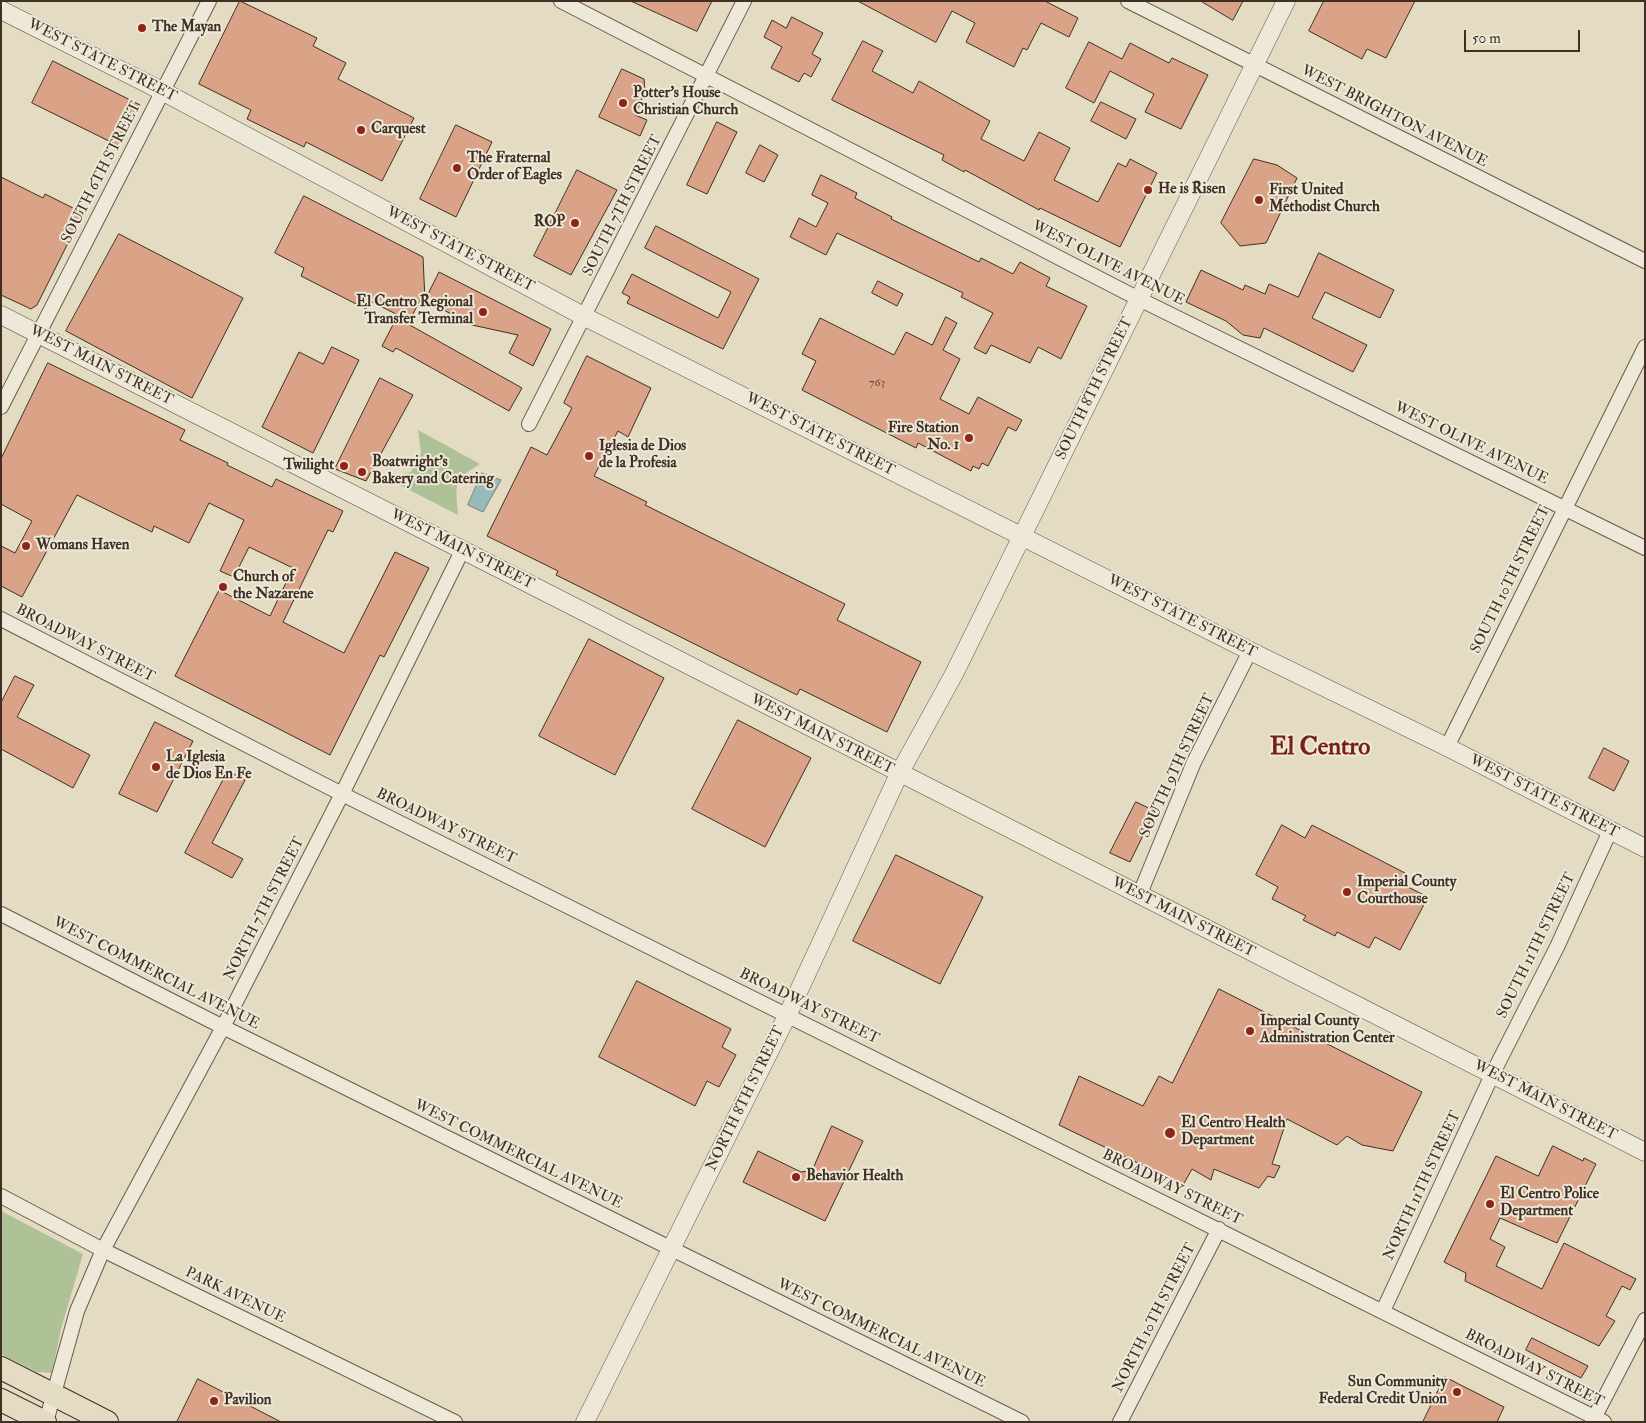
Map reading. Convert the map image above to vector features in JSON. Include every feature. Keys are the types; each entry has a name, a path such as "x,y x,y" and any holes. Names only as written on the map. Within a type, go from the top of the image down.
{"main road":[{"path":"1,1368 107,1422"},
{"path":"1,1400 45,1422"}],"street":[{"name":"SOUTH 6TH STREET","path":"1,407 209,1"},
{"name":"WEST OLIVE AVENUE","path":"561,1 1140,298 1645,548"},
{"name":"SOUTH 7TH STREET","path":"529,424 744,1"},
{"name":"WEST BRIGHTON AVENUE","path":"1128,1 1645,261"},
{"name":"SOUTH 8TH STREET","path":"899,774 954,674 1286,1"},
{"name":"WEST STATE STREET","path":"1,10 162,91 585,317 1250,651 1447,747 1610,832 1645,848"},
{"name":"WEST MAIN STREET","path":"1,315 899,774 1645,1152"},
{"name":"SOUTH 10TH STREET","path":"1447,747 1645,347"},
{"name":"NORTH 7TH STREET","path":"45,1422 55,1396 77,1311 103,1250 223,1027 342,794 462,551"},
{"name":"BROADWAY STREET","path":"1,619 342,794 788,1014 1597,1420"},
{"name":"SOUTH 9TH STREET","path":"1139,896 1194,762 1250,651"},
{"name":"NORTH 8TH STREET","path":"586,1422 788,1014 899,774"},
{"name":"SOUTH 11TH STREET","path":"1492,1075 1556,947 1610,832"},
{"name":"WEST COMMERCIAL AVENUE","path":"1,914 223,1027 1022,1422"},
{"name":"NORTH 11TH STREET","path":"1383,1311 1492,1075"},
{"name":"PARK AVENUE","path":"1,1196 103,1250 455,1422"},
{"name":"NORTH 10TH STREET","path":"1120,1422 1219,1229"},
{"path":"1597,1420 1645,1320"}],"green space":[{"path":"418,430 480,464 460,479 457,490 458,515 392,481 395,476 411,472 421,453"},
{"path":"1,1211 83,1254 61,1329 52,1373 37,1372 1,1354"}],"water":[{"path":"482,473 501,480 483,512 468,505"}],"building":[{"path":"240,1 317,38 313,46 346,63 338,79 414,118 382,181 306,142 304,147 247,119 251,110 199,84"},
{"path":"631,1 712,1 697,31"},
{"path":"858,1 1045,1 1078,18 1069,37 1041,23 1027,50 1023,48 1014,67 966,42 975,23 952,11 936,42"},
{"path":"1201,1 1243,1 1233,20"},
{"path":"1324,1 1415,1 1386,58 1367,49 1362,59 1309,31"},
{"path":"792,17 823,33 812,54 821,59 811,77 804,73 799,82 771,68 782,47 764,37 772,20 786,28"},
{"path":"863,41 883,51 872,71 913,93 919,81 990,121 981,139 1024,161 1039,132 1070,148 1054,180 1098,202 1118,163 1126,167 1130,159 1157,173 1120,247 1040,208 1039,210 965,170 964,172 942,160 944,155 832,100"},
{"path":"1089,42 1122,59 1130,43 1169,63 1172,58 1208,75 1181,129 1145,112 1154,94 1110,71 1094,103 1066,88"},
{"path":"53,61 140,105 119,146 32,103"},
{"name":"Potter's House Christian Church","path":"622,69 644,79 645,92 635,115 647,120 640,136 599,117"},
{"path":"1101,102 1136,119 1126,139 1091,121"},
{"path":"717,122 737,132 707,194 687,185"},
{"name":"The Fraternal Order of Eagles","path":"456,125 492,142 456,217 420,199"},
{"path":"760,145 778,155 764,182 746,173"},
{"name":"First United Methodist Church","path":"1254,159 1277,165 1297,178 1266,243 1240,246 1221,223"},
{"name":"ROP","path":"577,170 617,190 571,275 534,256"},
{"path":"821,175 857,193 855,198 892,217 891,219 979,262 981,258 1013,274 1020,262 1050,278 1046,286 1087,306 1061,359 1038,347 1030,363 991,345 986,354 974,348 993,313 961,297 963,293 837,233 826,255 790,237 799,218 816,227 828,203 812,195"},
{"path":"1,177 43,198 45,194 83,213 37,305 31,309 1,295"},
{"path":"304,196 423,257 425,300 439,272 551,329 533,366 509,353 518,335 472,325 421,298 408,324 522,388 509,411 396,348 393,352 382,346 398,315 370,301 366,309 301,276 304,268 275,253"},
{"path":"656,226 759,279 723,349 627,303 630,297 622,293 632,274 718,318 731,292 645,248"},
{"path":"119,234 243,298 192,398 66,331"},
{"path":"1319,253 1394,290 1380,318 1325,292 1312,318 1367,345 1353,372 1264,328 1260,338 1243,335 1226,321 1186,302 1201,270 1243,290 1245,285 1265,294 1269,284 1298,297"},
{"path":"878,281 903,294 897,306 872,293"},
{"path":"946,317 957,323 943,350 960,359 940,399 969,414 978,397 1022,420 1016,431 1008,427 988,466 982,463 979,469 973,466 971,471 918,443 916,448 802,390 816,361 802,354 820,318 894,355 906,332 932,345"},
{"path":"332,347 359,360 313,453 262,427 299,352 323,364"},
{"path":"587,356 651,388 628,437 618,431 594,476 647,502 645,505 845,604 837,620 921,662 887,732 800,689 797,695 556,575 558,571 487,536 531,447 547,455 572,408 564,403"},
{"path":"48,363 185,430 180,440 228,463 227,465 272,487 276,479 343,511 333,532 328,530 283,622 344,653 395,552 429,568 384,657 380,655 330,755 175,676 219,590 270,616 293,568 249,547 234,577 220,571 244,520 209,503 189,543 154,526 152,532 77,495 22,597 1,586 1,546 15,553 32,521 1,504 1,459"},
{"path":"380,378 413,395 366,481 335,469"},
{"path":"589,639 664,678 615,775 539,736"},
{"path":"15,676 34,685 17,717 90,755 73,788 1,749 1,703"},
{"path":"738,720 811,758 765,847 692,809"},
{"name":"La Iglesia de Dios En Fe","path":"155,722 193,741 157,812 119,794"},
{"path":"1604,748 1629,761 1614,791 1589,778"},
{"path":"228,771 245,780 212,843 243,859 232,878 185,853"},
{"path":"1136,802 1155,811 1130,862 1110,853"},
{"name":"Imperial County Courthouse","path":"1282,825 1305,838 1312,825 1405,873 1400,883 1428,897 1400,950 1375,937 1369,948 1337,932 1335,936 1303,920 1306,916 1272,899 1278,887 1256,875"},
{"path":"896,855 983,897 940,984 853,941"},
{"path":"637,981 731,1029 722,1047 736,1055 719,1087 707,1081 695,1106 599,1057"},
{"path":"1219,989 1422,1092 1393,1151 1362,1145 1347,1136 1337,1145 1287,1119 1272,1164 1280,1166 1274,1178 1268,1176 1259,1188 1214,1169 1211,1180 1192,1169 1183,1185 1059,1125 1079,1076 1143,1106 1159,1076 1172,1083"},
{"name":"Behavior Health","path":"832,1126 863,1141 825,1221 743,1182 758,1151 801,1172 812,1170"},
{"path":"1553,1146 1583,1161 1584,1158 1596,1164 1557,1243 1500,1218 1490,1239 1505,1247 1496,1266 1542,1289 1564,1243 1636,1279 1630,1290 1622,1286 1606,1316 1615,1321 1599,1346 1465,1281 1466,1273 1444,1262 1496,1156 1538,1176"},
{"path":"1532,1338 1588,1366 1581,1378 1526,1350"},
{"name":"Sun Community Federal Credit Union","path":"1445,1377 1504,1407 1497,1422 1423,1422"},
{"name":"Pavilion","path":"198,1379 281,1422 177,1422"}],"place":[{"name":"The Mayan","path":"142,28"},
{"name":"Potter's House Christian Church","path":"623,103"},
{"name":"Carquest","path":"361,130"},
{"name":"The Fraternal Order of Eagles","path":"457,168"},
{"name":"He is Risen","path":"1148,190"},
{"name":"First United Methodist Church","path":"1259,200"},
{"name":"ROP","path":"575,223"},
{"name":"El Centro Regional Transfer Terminal","path":"483,312"},
{"name":"Fire Station No. 1","path":"969,438"},
{"name":"Iglesia de Dios de la Profesia","path":"589,456"},
{"name":"Twilight","path":"344,466"},
{"name":"Boatwright's Bakery and Catering","path":"362,472"},
{"name":"Womans Haven","path":"26,546"},
{"name":"Church of the Nazarene","path":"223,587"},
{"name":"La Iglesia de Dios En Fe","path":"156,767"},
{"name":"Imperial County Courthouse","path":"1347,892"},
{"name":"Imperial County Administration Center","path":"1250,1031"},
{"name":"El Centro Health Department","path":"1170,1133"},
{"name":"Behavior Health","path":"796,1177"},
{"name":"El Centro Police Department","path":"1490,1204"},
{"name":"Sun Community Federal Credit Union","path":"1457,1392"},
{"name":"Pavilion","path":"214,1401"}],"district":[{"name":"El Centro","path":"1320,749"}]}
